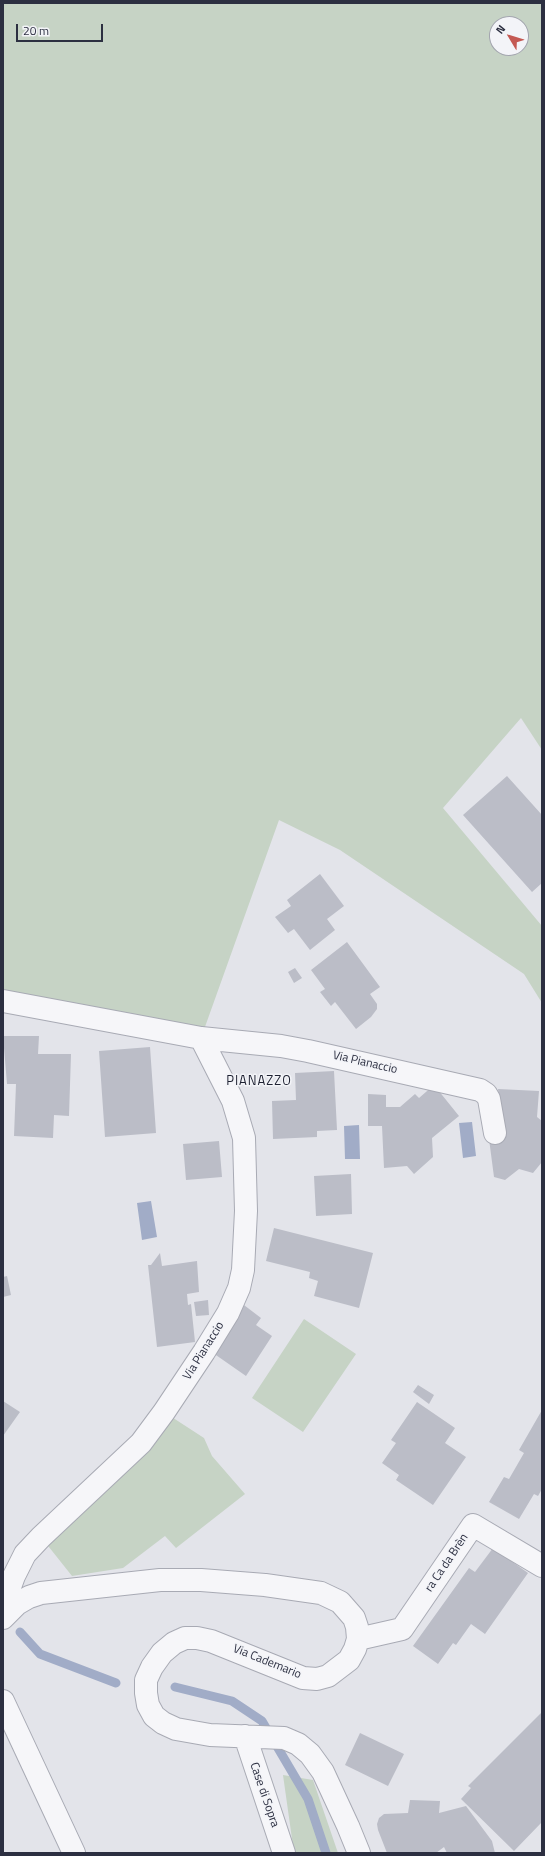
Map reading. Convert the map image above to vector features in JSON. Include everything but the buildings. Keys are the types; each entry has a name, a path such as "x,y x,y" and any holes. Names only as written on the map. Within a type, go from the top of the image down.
{"street":[{"name":"Via Pianaccio","path":"3,1001 201,1038 281,1046 308,1051 480,1090 486,1094 489,1100 495,1133"},
{"name":"Via Pianaccio","path":"6,1615 10,1587 25,1554 41,1537 141,1443 164,1412 204,1352 232,1306 239,1288 243,1270 246,1211 244,1138 233,1101 201,1038"},
{"name":"ra Ca da Brèn","path":"358,1639 402,1629 473,1525 542,1566"},
{"path":"6,1615 29,1597 41,1593 67,1589 160,1580 241,1583 315,1592 330,1597 340,1602 354,1618 357,1627 358,1639"},
{"name":"Via Cademario","path":"358,1639 349,1660 328,1676 317,1679 303,1678 290,1674 224,1645 197,1638 185,1638 174,1643 162,1653 152,1667 146,1680 146,1693 148,1705 154,1716 163,1723 176,1729 210,1735 291,1740 298,1744 316,1762 331,1788 359,1853"},
{"path":"3,1701 74,1853"},
{"name":"Case di Sopra","path":"258,1737 284,1853"}],"green space":[{"path":"3,3 542,3 542,750 521,718 443,808 542,926 542,1003 524,974 340,850 279,820 201,1038 3,1001"},
{"path":"304,1319 356,1354 303,1432 252,1398"},
{"path":"164,1412 204,1438 212,1456 245,1494 176,1548 165,1536 123,1568 72,1576 41,1537"},
{"path":"283,1775 313,1780 338,1853 294,1853"}],"water":[{"path":"472,1122 476,1156 463,1158 459,1123"},
{"path":"359,1125 360,1159 345,1159 344,1126"},
{"path":"151,1201 157,1237 142,1240 137,1203"}],"waterway":[{"path":"20,1632 40,1654 116,1683"},
{"path":"175,1687 232,1701 262,1721 308,1799 326,1853"}],"district":[{"name":"PIANAZZO","path":"259,1082"}]}
